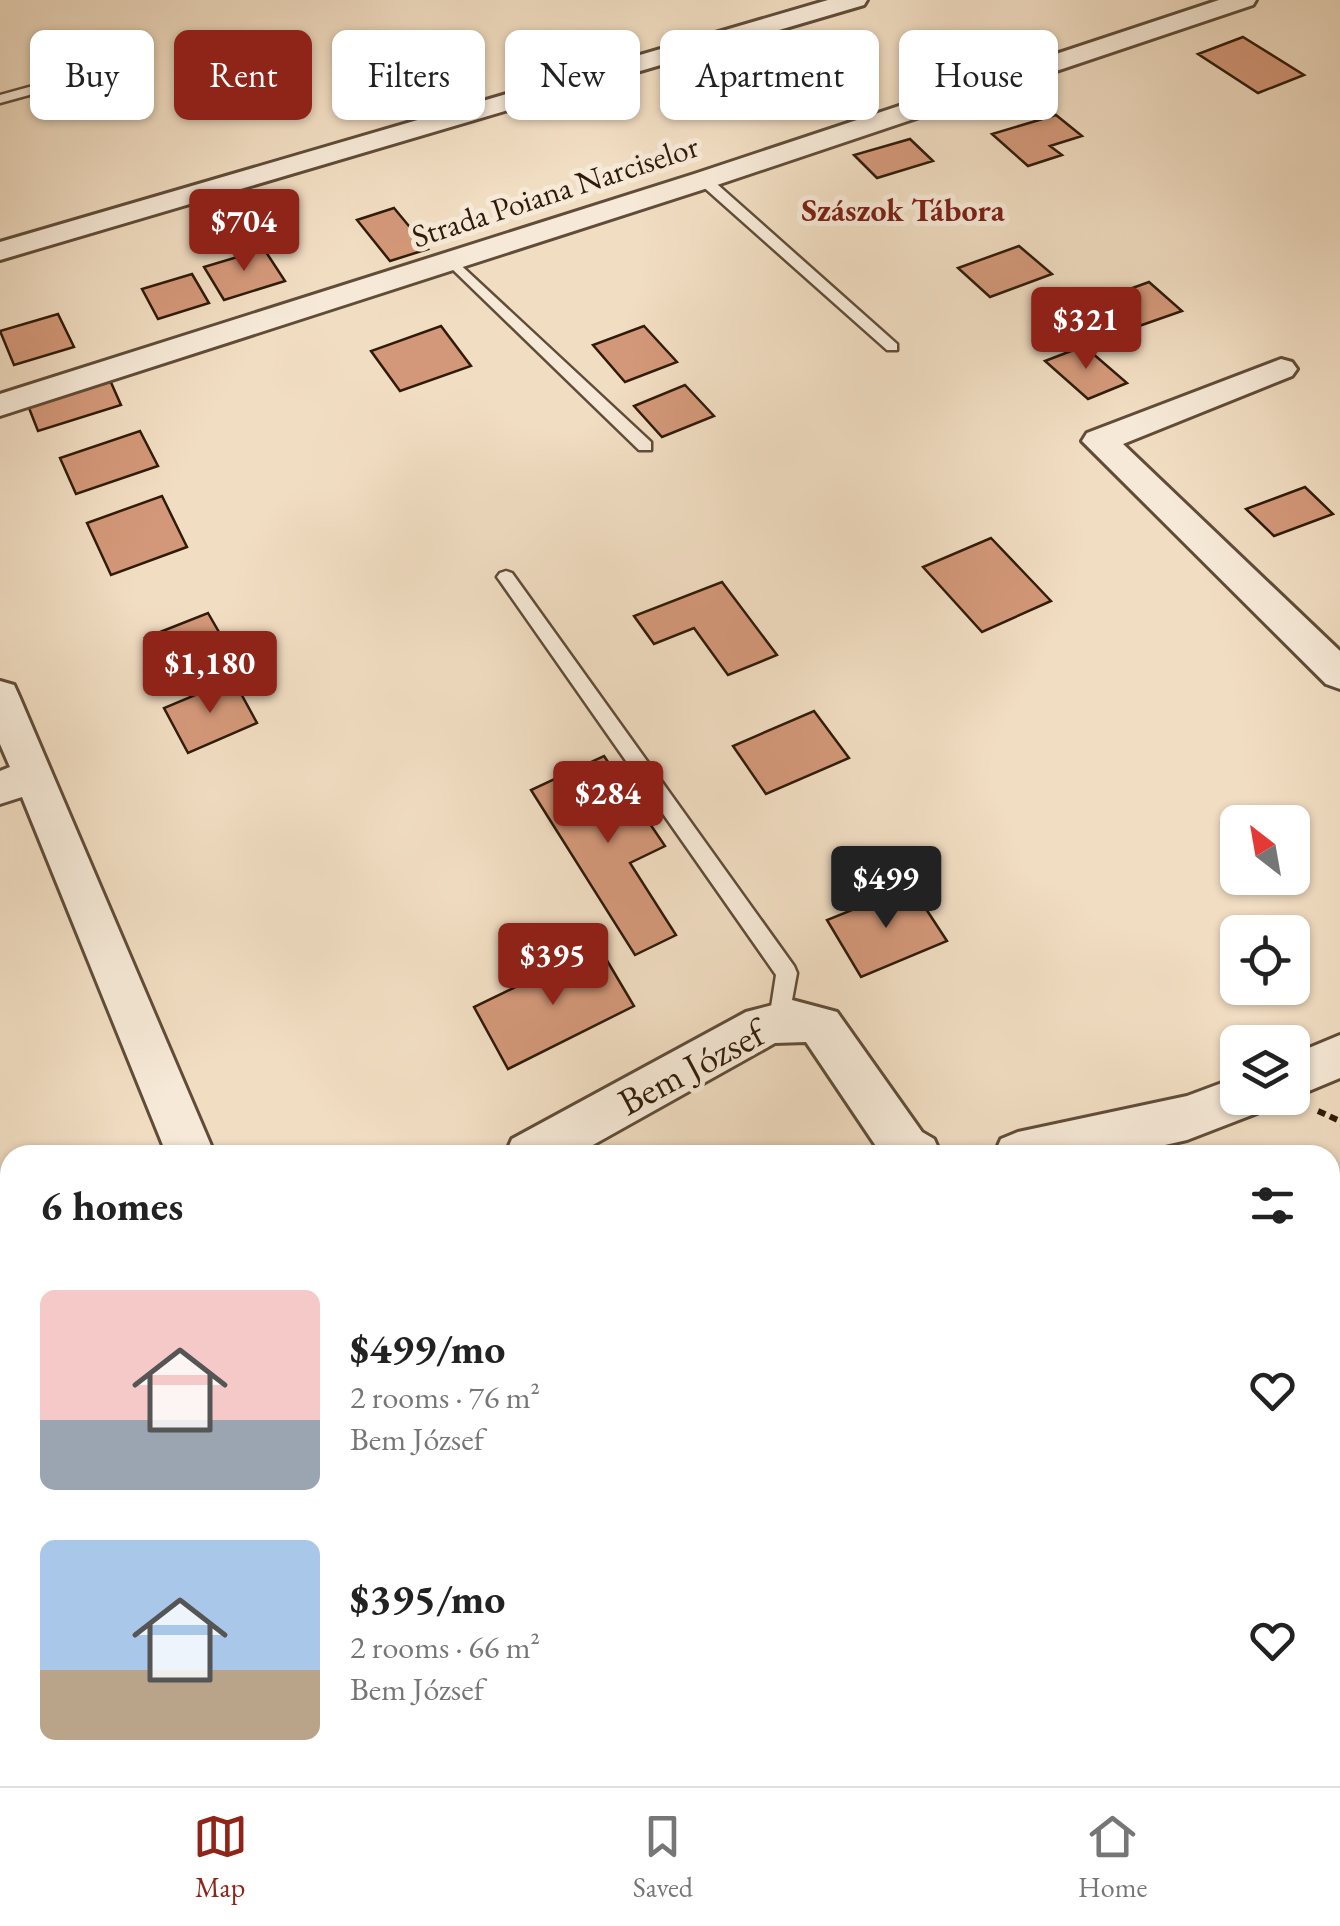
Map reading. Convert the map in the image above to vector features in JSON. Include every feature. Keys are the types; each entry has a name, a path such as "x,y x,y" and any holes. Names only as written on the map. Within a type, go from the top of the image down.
{"street":[{"path":"0,251 855,0"},
{"name":"Strada Poiana Narciselor","path":"0,406 704,180 1244,0"},
{"path":"1281,369 1099,441 1340,674"},
{"path":"0,696 16,781 186,1145"},
{"name":"Bem József","path":"548,1145 780,1020 803,1020 821,1027 903,1145"},
{"path":"1310,1069 1340,1056"},
{"path":"1064,1145 1187,1118 1220,1106"}],"lane":[{"path":"0,99 30,91"},
{"path":"704,180 892,347"},
{"path":"452,261 645,446"},
{"path":"506,577 788,973 780,1020"}],"building":[{"path":"1243,37 1304,75 1258,93 1198,54"},
{"path":"1058,117 1082,136 1050,146 1062,155 1028,166 992,134 1039,120 1058,120"},
{"path":"910,139 933,161 877,178 854,155"},
{"path":"394,208 428,249 390,261 357,220"},
{"path":"1019,246 1052,274 990,297 958,268"},
{"path":"264,249 285,281 224,300 204,267"},
{"path":"192,274 209,303 158,319 142,289"},
{"path":"1149,282 1182,311 1122,332 1091,303"},
{"path":"58,314 74,347 14,365 0,331"},
{"path":"441,326 471,366 400,391 371,351"},
{"path":"644,326 677,362 625,382 593,345"},
{"path":"1084,346 1127,383 1088,399 1045,361"},
{"path":"109,378 121,405 38,431 27,403"},
{"path":"685,385 714,416 662,437 634,406"},
{"path":"140,431 158,466 76,494 60,458"},
{"path":"1305,487 1333,514 1274,536 1246,509"},
{"path":"162,496 187,547 111,575 87,523"},
{"path":"991,538 1051,601 982,632 923,567"},
{"path":"722,582 777,655 728,675 694,628 654,644 634,616"},
{"path":"208,613 231,653 167,679 145,638"},
{"path":"233,679 257,723 188,753 164,708"},
{"path":"814,711 849,758 766,794 733,746"},
{"path":"604,756 665,846 630,863 676,935 635,955 531,790"},
{"path":"911,886 947,941 861,977 827,920"},
{"path":"599,947 634,1006 508,1069 474,1007"}],"district":[{"name":"Szászok Tábora","path":"903,210"}]}
